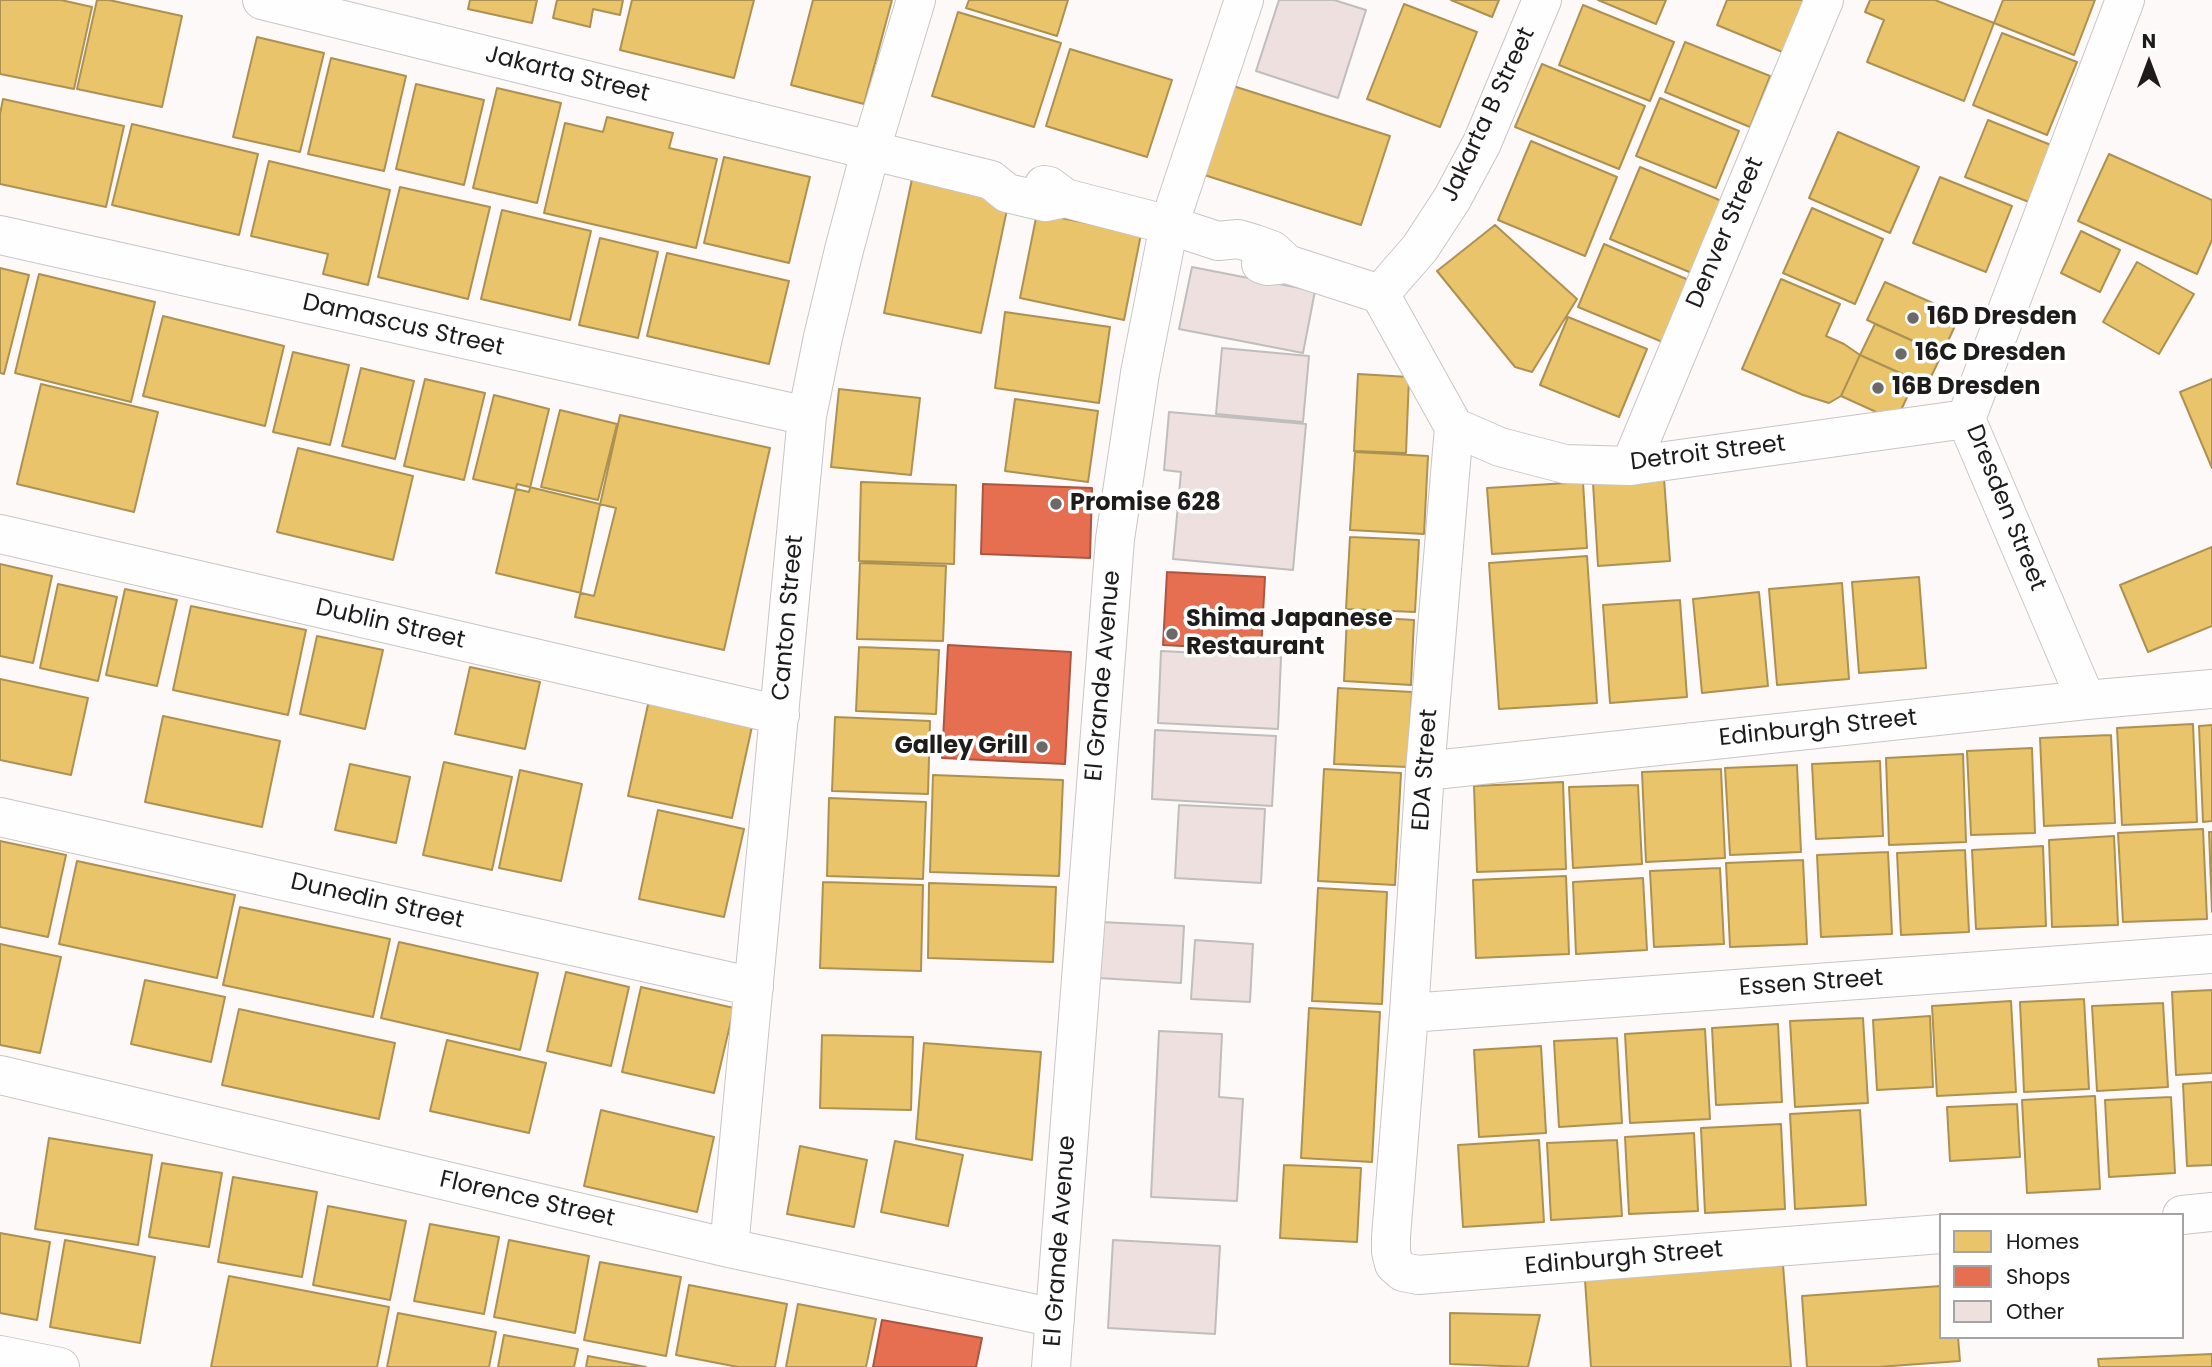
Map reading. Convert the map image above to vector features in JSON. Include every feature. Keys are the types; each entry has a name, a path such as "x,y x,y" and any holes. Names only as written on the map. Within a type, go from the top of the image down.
{"street":[{"name":"Jakarta Street","path":"262,0 991,180 1011,176 1049,186 1065,198 1218,241 1233,254 1267,266 1287,264 1380,294"},
{"name":"Canton Street","path":"729,1248 807,416 823,337 871,149 916,0"},
{"name":"El Grande Avenue","path":"1051,1367 1115,539 1140,373 1168,225 1244,0"},
{"name":"Jakarta B Street","path":"1380,294 1420,248 1452,199 1482,143 1542,0"},
{"name":"Denver Street","path":"1630,466 1824,0"},
{"name":"Dresden Street","path":"2086,700 1966,419 2125,0"},
{"name":"Damascus Street","path":"0,235 807,416"},
{"path":"1380,294 1454,427"},
{"name":"Detroit Street","path":"1454,427 1500,447 1565,464 1630,466 1966,419"},
{"name":"EDA Street","path":"1394,1264 1391,1237 1425,771 1454,427"},
{"name":"Dublin Street","path":"0,534 780,715"},
{"name":"Edinburgh Street","path":"1425,771 2086,700 2212,690"},
{"name":"Dunedin Street","path":"0,817 754,987"},
{"name":"Essen Street","path":"1409,1013 2212,954"},
{"name":"Florence Street","path":"0,1075 729,1248 1055,1318"},
{"path":"2184,1215 2212,1212"},
{"name":"Edinburgh Street","path":"1394,1264 1403,1272 1418,1275 1939,1234"},
{"path":"0,1355 60,1367"}],"building: Homes":[{"path":"0,0 61,0 92,7 74,89 0,74"},
{"path":"97,0 109,0 182,16 162,107 77,89"},
{"path":"470,0 537,0 532,23 468,9"},
{"path":"557,0 623,0 620,15 593,9 590,27 553,18"},
{"path":"632,0 754,0 734,78 620,50"},
{"path":"813,0 892,0 864,104 791,85"},
{"path":"969,0 1068,0 1057,36 966,8"},
{"path":"1451,0 1499,0 1492,17"},
{"path":"1598,0 1666,0 1656,24"},
{"path":"1727,0 1807,0 1785,53 1717,25"},
{"path":"1870,0 1935,0 1994,23 1964,101 1867,62 1884,20 1865,12"},
{"path":"2003,0 2095,0 2074,55 1994,23"},
{"path":"1404,4 1477,32 1440,127 1367,99"},
{"path":"1583,5 1674,42 1650,101 1559,65"},
{"path":"958,12 1061,43 1034,127 932,96"},
{"path":"2002,33 2077,62 2047,135 1973,105"},
{"path":"257,37 324,53 300,152 233,137"},
{"path":"1685,42 1770,76 1750,127 1665,92"},
{"path":"1070,49 1172,80 1147,157 1046,126"},
{"path":"331,58 406,76 384,171 308,154"},
{"path":"1542,64 1645,106 1619,169 1515,127"},
{"path":"416,84 484,100 464,185 396,169"},
{"path":"1227,84 1390,136 1361,225 1198,173"},
{"path":"497,88 561,103 537,203 473,188"},
{"path":"1660,98 1739,131 1716,188 1636,156"},
{"path":"3,99 124,126 106,207 0,184 0,114"},
{"path":"607,117 673,133 669,148 717,159 696,248 544,213 565,123 603,132"},
{"path":"1988,120 2051,145 2029,202 1965,177"},
{"path":"132,124 258,154 239,235 112,205"},
{"path":"1838,132 1919,167 1890,233 1809,198"},
{"path":"1531,141 1617,177 1585,256 1498,220"},
{"path":"2109,154 2212,200 2212,240 2197,274 2078,221"},
{"path":"724,157 810,177 789,263 704,243"},
{"path":"269,161 390,190 368,285 323,274 328,254 251,236"},
{"path":"1640,167 1729,204 1699,276 1610,239"},
{"path":"1940,177 2012,206 1986,272 1913,243"},
{"path":"912,179 1009,200 981,333 884,313"},
{"path":"400,187 490,207 468,299 378,277"},
{"path":"1812,208 1883,239 1855,304 1783,273"},
{"path":"502,210 591,231 570,320 481,299"},
{"path":"1037,213 1141,234 1124,320 1020,298"},
{"path":"1495,225 1577,299 1532,372 1515,367 1437,271"},
{"path":"2081,231 2120,250 2100,292 2061,273"},
{"path":"600,238 658,252 638,338 579,325"},
{"path":"1604,244 1691,281 1665,343 1578,307"},
{"path":"667,253 789,281 769,364 647,336"},
{"path":"2137,262 2194,294 2159,354 2103,322"},
{"path":"0,268 29,275 4,374 0,373"},
{"path":"39,274 155,302 131,402 15,373"},
{"path":"1781,279 1840,304 1826,336 1860,355 1841,396 1829,403 1742,369"},
{"name":"16D Dresden","path":"1885,282 1960,315 1942,354 1867,320"},
{"path":"1005,312 1110,327 1099,403 995,388"},
{"path":"163,316 284,346 265,426 143,396"},
{"path":"1568,317 1647,349 1619,417 1540,385"},
{"name":"16C Dresden","path":"1875,324 1942,354 1927,385 1860,355"},
{"path":"293,352 349,365 330,445 273,432"},
{"name":"16B Dresden","path":"1860,355 1915,380 1896,421 1841,396"},
{"path":"361,368 414,381 395,459 342,446"},
{"path":"1358,374 1409,377 1406,453 1354,451"},
{"path":"425,379 485,393 464,480 404,466"},
{"path":"2212,379 2212,468 2180,392"},
{"path":"41,384 158,412 134,512 17,484"},
{"path":"839,389 920,398 911,475 831,467"},
{"path":"494,395 549,409 529,492 473,479"},
{"path":"1015,399 1098,411 1088,482 1005,471"},
{"path":"560,410 617,424 598,500 541,487"},
{"path":"620,415 770,448 724,650 575,617"},
{"path":"298,448 413,476 393,560 277,532"},
{"path":"1355,452 1428,456 1424,534 1350,530"},
{"path":"1664,478 1670,561 1598,566 1593,483"},
{"path":"861,482 956,485 954,564 859,561"},
{"path":"1583,482 1587,548 1492,554 1487,488"},
{"path":"517,484 616,508 594,596 496,573"},
{"path":"1350,537 1419,540 1415,612 1346,609"},
{"path":"2212,547 2212,626 2148,652 2120,585"},
{"path":"1587,556 1597,703 1499,709 1489,563"},
{"path":"860,563 946,566 943,641 857,639"},
{"path":"0,564 52,576 33,663 0,656"},
{"path":"1919,577 1926,668 1859,673 1852,582"},
{"path":"1842,583 1849,679 1777,685 1769,589"},
{"path":"58,584 117,597 98,681 40,668"},
{"path":"125,589 177,600 157,686 106,675"},
{"path":"1759,592 1768,686 1702,693 1693,599"},
{"path":"1680,600 1687,697 1610,703 1603,605"},
{"path":"191,606 306,630 288,715 173,690"},
{"path":"1347,616 1414,620 1411,685 1344,681"},
{"path":"317,636 383,650 365,729 300,714"},
{"path":"859,647 939,650 936,714 856,711"},
{"path":"470,667 540,682 525,749 455,734"},
{"path":"0,679 88,698 71,775 0,760"},
{"path":"1338,688 1412,692 1408,767 1334,764"},
{"path":"649,700 753,722 732,818 628,796"},
{"path":"163,716 280,741 262,827 145,802"},
{"path":"835,717 930,721 928,794 832,791"},
{"path":"2193,724 2197,822 2122,825 2117,728"},
{"path":"2212,725 2212,821 2203,822 2199,726"},
{"path":"2111,735 2115,823 2044,826 2040,738"},
{"path":"2032,748 2035,833 1971,835 1967,751"},
{"path":"1963,754 1966,842 1889,845 1886,758"},
{"path":"1880,761 1883,836 1816,839 1812,764"},
{"path":"444,762 512,777 492,870 423,855"},
{"path":"350,764 410,777 396,843 335,830"},
{"path":"1797,765 1801,852 1730,855 1725,768"},
{"path":"1324,769 1401,773 1395,885 1318,881"},
{"path":"1721,769 1725,858 1646,862 1642,772"},
{"path":"520,770 582,784 561,881 499,868"},
{"path":"933,775 1063,780 1059,876 930,872"},
{"path":"1563,782 1566,869 1477,872 1474,786"},
{"path":"1638,785 1642,864 1573,868 1569,787"},
{"path":"829,798 926,802 923,879 827,876"},
{"path":"658,810 744,829 724,917 639,899"},
{"path":"2203,829 2207,919 2123,922 2118,833"},
{"path":"2209,832 2212,832 2212,912"},
{"path":"2114,836 2118,925 2052,927 2049,840"},
{"path":"0,841 66,855 48,937 0,927"},
{"path":"2043,846 2046,926 1976,929 1972,850"},
{"path":"1965,850 1969,932 1901,935 1897,853"},
{"path":"1888,852 1892,934 1821,937 1817,855"},
{"path":"1803,860 1807,944 1730,947 1726,863"},
{"path":"77,861 235,895 217,978 59,944"},
{"path":"1720,868 1724,944 1654,947 1650,871"},
{"path":"1566,876 1569,954 1476,958 1473,880"},
{"path":"1643,878 1647,950 1576,954 1573,882"},
{"path":"823,882 923,885 921,971 820,968"},
{"path":"929,883 1056,887 1053,962 928,958"},
{"path":"1318,888 1387,892 1382,1004 1312,1001"},
{"path":"240,907 390,939 373,1017 223,985"},
{"path":"399,942 538,973 520,1050 381,1018"},
{"path":"0,944 61,957 40,1053 0,1045"},
{"path":"566,972 629,987 611,1066 547,1051"},
{"path":"145,980 225,997 211,1062 131,1044"},
{"path":"641,987 734,1008 714,1093 622,1072"},
{"path":"2212,990 2212,1073 2176,1075 2172,992"},
{"path":"2084,999 2089,1089 2024,1092 2020,1002"},
{"path":"2011,1001 2016,1092 1937,1096 1932,1006"},
{"path":"2163,1003 2168,1087 2097,1091 2092,1006"},
{"path":"1309,1008 1380,1012 1372,1162 1301,1158"},
{"path":"239,1009 395,1043 379,1119 222,1085"},
{"path":"1930,1016 1933,1087 1877,1090 1873,1020"},
{"path":"1863,1018 1868,1103 1795,1107 1790,1021"},
{"path":"1778,1024 1782,1102 1716,1105 1712,1028"},
{"path":"1705,1029 1710,1119 1630,1123 1625,1034"},
{"path":"822,1035 913,1037 911,1110 820,1108"},
{"path":"1617,1038 1622,1123 1559,1127 1554,1041"},
{"path":"447,1040 546,1063 529,1133 430,1111"},
{"path":"924,1043 1041,1052 1032,1160 916,1139"},
{"path":"1541,1046 1546,1133 1479,1137 1474,1050"},
{"path":"2212,1082 2212,1165 2187,1166 2183,1084"},
{"path":"2095,1096 2100,1189 2027,1193 2022,1100"},
{"path":"2171,1097 2175,1173 2109,1177 2105,1100"},
{"path":"2017,1104 2020,1157 1950,1161 1947,1107"},
{"path":"601,1110 714,1137 697,1212 584,1186"},
{"path":"1860,1110 1866,1205 1795,1209 1790,1114"},
{"path":"1781,1124 1785,1209 1705,1213 1701,1128"},
{"path":"1694,1133 1698,1211 1629,1214 1625,1137"},
{"path":"49,1138 152,1155 138,1245 35,1229"},
{"path":"1539,1140 1544,1222 1463,1227 1458,1145"},
{"path":"1617,1140 1622,1216 1551,1220 1547,1143"},
{"path":"895,1141 963,1155 948,1226 881,1212"},
{"path":"800,1146 867,1160 854,1227 787,1214"},
{"path":"162,1163 222,1173 209,1247 149,1237"},
{"path":"1284,1165 1361,1168 1357,1242 1280,1238"},
{"path":"233,1177 317,1192 302,1277 218,1262"},
{"path":"328,1206 406,1221 390,1300 313,1285"},
{"path":"430,1224 499,1237 484,1314 414,1301"},
{"path":"0,1233 50,1242 37,1320 0,1313"},
{"path":"65,1240 155,1257 140,1343 50,1327"},
{"path":"509,1240 589,1256 575,1333 494,1317"},
{"path":"600,1262 681,1277 666,1356 584,1340"},
{"path":"1783,1265 1791,1367 1591,1367 1585,1280"},
{"path":"229,1276 389,1307 377,1367 211,1367"},
{"path":"689,1285 787,1304 775,1367 738,1367 676,1355"},
{"path":"1939,1286 1939,1339 1958,1339 1960,1361 1878,1367 1807,1367 1802,1296"},
{"path":"798,1304 876,1319 866,1367 786,1367"},
{"path":"398,1313 496,1332 489,1367 387,1367"},
{"path":"1450,1313 1540,1315 1528,1367 1450,1364"},
{"path":"504,1335 578,1349 574,1367 498,1367"},
{"path":"2212,1354 2212,1367 2099,1367 2098,1359"},
{"path":"588,1356 646,1367 586,1367"}],"building: Shops":[{"path":"983,484 1092,488 1090,558 981,554"},
{"path":"1167,572 1265,577 1261,650 1163,645"},
{"path":"948,645 1071,652 1065,764 942,758"},
{"path":"882,1320 982,1338 976,1367 873,1367"}],"building: Other":[{"path":"1279,0 1334,0 1366,10 1338,98 1256,71"},
{"path":"1192,267 1315,291 1303,353 1179,329"},
{"path":"1222,348 1309,356 1303,422 1216,414"},
{"path":"1169,412 1306,424 1293,570 1173,559 1181,472 1164,470"},
{"path":"1161,651 1281,657 1278,729 1158,723"},
{"path":"1155,730 1276,736 1272,806 1152,799"},
{"path":"1179,805 1265,809 1261,883 1175,878"},
{"path":"1101,922 1184,926 1181,983 1098,978"},
{"path":"1195,940 1253,944 1250,1002 1191,999"},
{"path":"1159,1031 1222,1034 1219,1097 1243,1099 1237,1201 1151,1197"},
{"path":"1113,1240 1220,1246 1215,1334 1108,1328"}],"place":[{"name":"16D Dresden","path":"1913,318"},
{"name":"16C Dresden","path":"1901,354"},
{"name":"16B Dresden","path":"1878,388"},
{"name":"Promise 628","path":"1056,504"},
{"name":"Shima Japanese Restaurant","path":"1172,634"},
{"name":"Galley Grill","path":"1042,747"}]}
